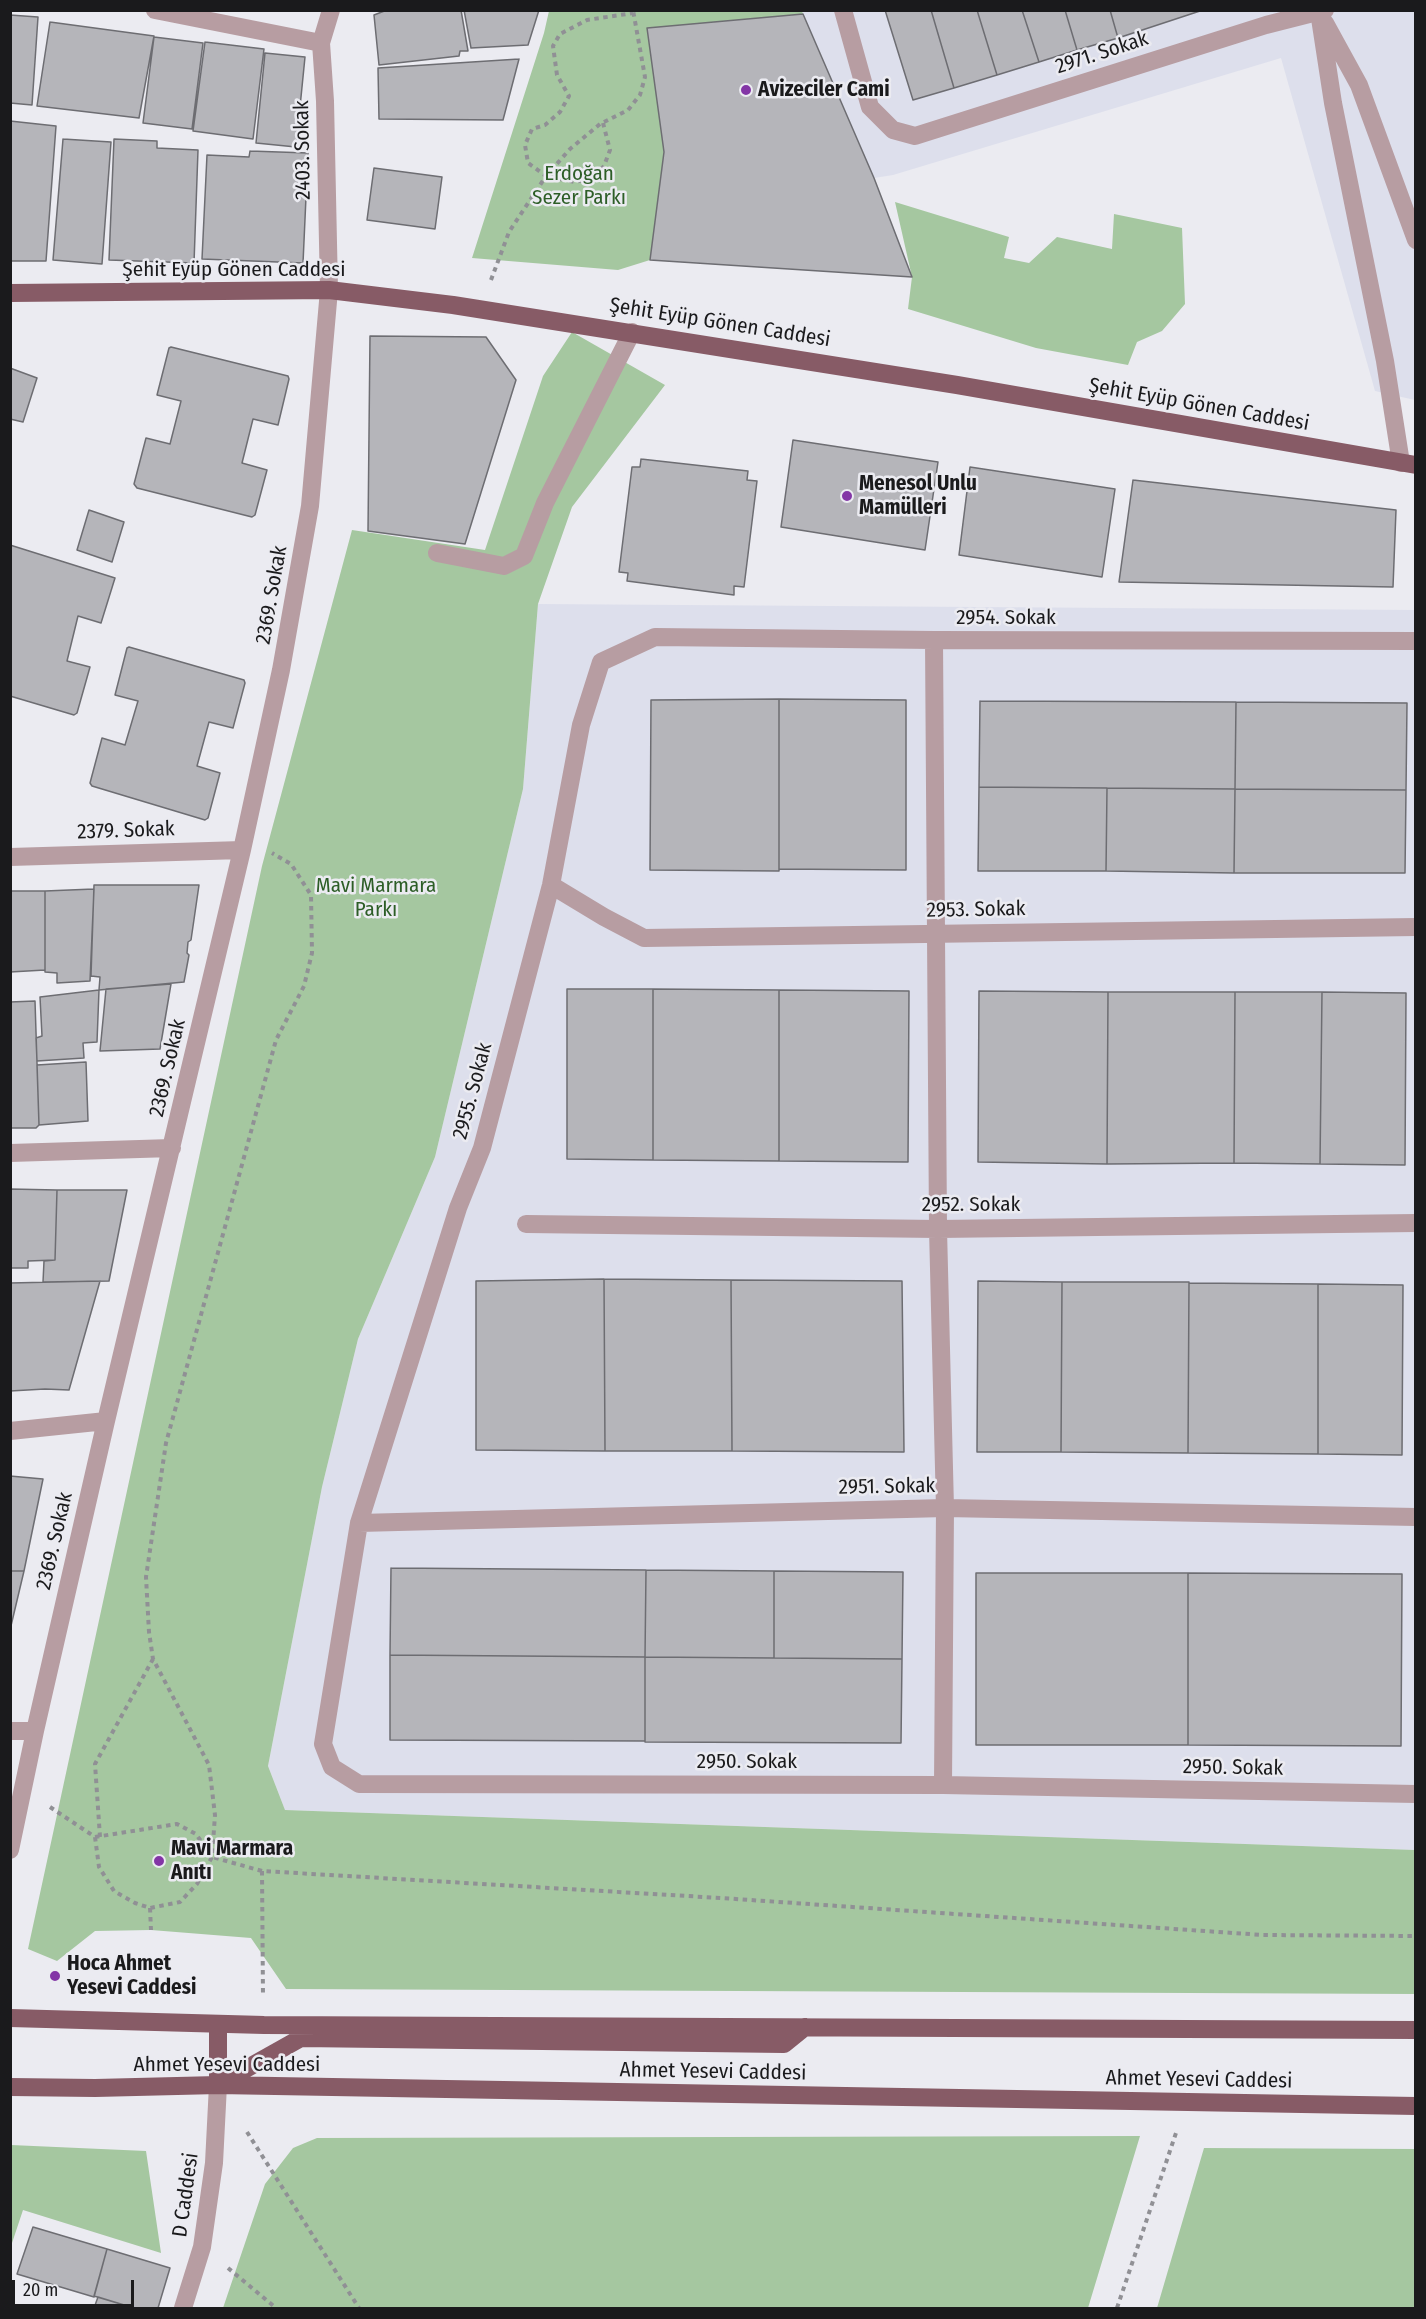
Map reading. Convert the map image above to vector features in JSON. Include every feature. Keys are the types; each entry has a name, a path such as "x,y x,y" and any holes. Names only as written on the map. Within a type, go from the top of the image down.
{"main road":[{"name":"Şehit Eyüp Gönen Caddesi","path":"10,293 329,290 481,309 632,332 957,385 1408,464"},
{"name":"Ahmet Yesevi Caddesi","path":"10,2018 264,2025 1416,2030"},
{"path":"218,2024 218,2085 302,2038 784,2044 805,2028"},
{"name":"Ahmet Yesevi Caddesi","path":"10,2087 95,2088 218,2085 1416,2106"}],"street":[{"path":"155,10 321,43"},
{"name":"2971. Sokak","path":"843,10 870,107 893,130 915,136 1319,11"},
{"name":"2403. Sokak","path":"329,290 325,101 321,43 334,11"},
{"path":"1319,11 1359,85 1416,240"},
{"path":"1319,11 1332,103 1408,464"},
{"name":"2369. Sokak","path":"10,1850 106,1421 243,850 281,670 310,506 329,290"},
{"path":"437,553 504,566 524,556 545,503 632,332"},
{"name":"2954. Sokak","path":"601,662 655,637 1416,641"},
{"path":"934,640 938,1229 945,1508 943,1785"},
{"name":"2955. Sokak","path":"359,1523 458,1208 482,1148 552,885 581,725 601,662"},
{"name":"2379. Sokak","path":"10,857 243,850"},
{"name":"2953. Sokak","path":"552,885 603,917 644,938 937,932 1416,927"},
{"path":"10,1153 172,1148"},
{"name":"2952. Sokak","path":"526,1224 938,1229 1416,1223"},
{"path":"10,1431 106,1421"},
{"name":"2951. Sokak","path":"359,1523 945,1508 1416,1517"},
{"name":"2950. Sokak","path":"359,1523 323,1744 332,1767 359,1784 943,1785 1416,1794"},
{"path":"10,1731 35,1731"},
{"name":"D Caddesi","path":"183,2308 202,2247 214,2163 218,2085"}],"path":[{"path":"481,309 509,232 546,176 570,149 603,123 628,110 640,95 645,77 633,12 587,20 560,34 553,46 557,75 569,96 560,112 545,124 531,129 525,145 528,163 546,176 575,182 594,177 604,166 610,150 603,123"},
{"path":"153,1659 95,1764 99,1867 114,1891 135,1903 150,1908 180,1902 197,1884 212,1857 215,1815 209,1765 153,1659 149,1632 146,1577 166,1443 276,1040 304,986 312,953 311,895 291,864 275,853 243,850"},
{"path":"24,1789 98,1837 177,1824 196,1834 212,1857 262,1871 710,1897 1263,1935 1416,1936"},
{"path":"262,1871 264,2025"},
{"path":"150,1908 151,1930"},
{"path":"218,2085 359,2308"},
{"path":"1117,2308 1186,2102"},
{"path":"202,2247 276,2308"}],"shaded area":[{"path":"802,11 1415,11 1415,400 1375,391 1281,58 893,175 874,178"},
{"path":"538,604 1415,610 1415,1850 285,1810 268,1766 322,1487 358,1339 435,1157 523,789"}],"green space":[{"name":"Erdoğan Sezer Parkı","path":"549,11 802,11 803,14 648,28 664,152 650,260 618,270 472,258"},
{"path":"895,202 1009,237 1004,258 1029,263 1057,237 1112,249 1114,214 1182,228 1185,304 1162,331 1137,342 1128,365 1036,348 908,309 912,277"},
{"name":"Mavi Marmara Parkı","path":"572,332 665,385 572,507 538,604 523,789 435,1157 358,1339 322,1487 268,1766 285,1810 1415,1850 1415,1994 286,1989 251,1938 151,1930 95,1931 57,1961 28,1949 262,866 352,530 485,550 543,376"},
{"path":"1140,2136 1088,2308 223,2308 265,2184 293,2148 317,2138"},
{"path":"11,2145 146,2151 161,2253 23,2210 11,2246"},
{"path":"1204,2148 1415,2149 1415,2308 1157,2308"}],"building":[{"path":"387,10 461,10 468,51 460,51 459,56 379,65 374,15"},
{"path":"464,10 539,10 528,45 471,48"},
{"path":"885,10 931,10 954,88 913,100"},
{"path":"931,10 977,10 997,75 954,88"},
{"path":"977,10 1022,10 1039,62 997,75"},
{"path":"1022,10 1065,10 1077,50 1039,62"},
{"path":"1065,10 1110,10 1118,38 1077,50"},
{"path":"1110,10 1203,10 1118,38"},
{"name":"Avizeciler Cami","path":"803,14 874,178 912,277 650,260 664,152 647,28"},
{"path":"10,15 38,17 32,105 10,103"},
{"path":"50,22 154,36 139,118 37,106"},
{"path":"154,37 203,43 192,129 143,123"},
{"path":"205,42 264,49 253,139 193,131"},
{"path":"265,53 305,57 296,147 256,143"},
{"path":"519,59 503,120 379,119 378,68"},
{"path":"10,121 56,126 46,261 10,261"},
{"path":"63,139 111,142 102,264 53,260"},
{"path":"114,139 157,141 157,148 198,150 194,263 109,260"},
{"path":"250,151 308,153 303,263 202,259 207,155 249,157"},
{"path":"374,168 442,177 435,229 367,220"},
{"path":"370,336 486,337 516,380 465,544 368,531"},
{"path":"171,347 288,376 278,425 253,419 242,463 267,470 255,515 252,517 137,488 134,484 146,438 170,444 181,401 157,395"},
{"path":"10,368 37,378 23,422 10,419"},
{"path":"793,440 938,462 925,550 781,527"},
{"path":"641,459 748,471 747,480 757,481 744,587 734,586 734,595 627,581 628,573 619,572 632,467 640,467"},
{"path":"970,467 1115,489 1102,577 959,555"},
{"path":"1133,480 1396,510 1393,587 1119,582"},
{"path":"89,510 124,522 112,562 77,550"},
{"path":"10,545 115,578 101,623 78,616 67,661 90,667 77,713 74,715 10,696"},
{"path":"129,647 244,680 233,728 209,722 197,766 220,773 208,818 205,820 92,786 90,783 102,738 125,745 138,701 115,695"},
{"path":"779,699 906,700 906,870 779,869"},
{"path":"779,699 779,871 650,870 651,700"},
{"path":"980,701 1236,702 1235,789 979,787"},
{"path":"1236,702 1407,703 1406,790 1235,789"},
{"path":"979,787 1107,788 1106,871 978,871"},
{"path":"1107,788 1235,789 1234,873 1106,871"},
{"path":"1235,789 1406,790 1405,873 1234,873"},
{"path":"94,885 199,885 191,940 188,942 187,953 189,955 184,982 99,990 100,977 91,976"},
{"path":"10,888 11,891 45,891 45,970 10,972"},
{"path":"94,889 90,981 57,983 57,973 45,972 45,891"},
{"path":"171,984 160,1049 100,1051 106,989"},
{"path":"567,989 653,989 653,1160 567,1159"},
{"path":"653,989 779,990 779,1161 653,1160"},
{"path":"99,990 97,1042 83,1043 84,1058 37,1061 36,1038 42,1036 40,997"},
{"path":"779,990 909,991 908,1162 779,1161"},
{"path":"979,991 1108,992 1107,1164 978,1162"},
{"path":"1108,992 1235,992 1234,1163 1107,1164"},
{"path":"1235,992 1322,992 1320,1164 1234,1163"},
{"path":"1322,992 1406,993 1405,1165 1320,1164"},
{"path":"35,1001 39,1125 36,1128 10,1128 10,1002"},
{"path":"86,1062 88,1121 39,1125 37,1065"},
{"path":"10,1189 57,1190 55,1260 28,1261 28,1268 10,1268"},
{"path":"57,1190 127,1190 109,1281 43,1282 44,1261 55,1260"},
{"path":"604,1279 605,1451 476,1450 476,1281"},
{"path":"604,1279 731,1280 732,1451 605,1451"},
{"path":"731,1280 902,1281 904,1452 732,1451"},
{"path":"100,1281 69,1390 10,1391 10,1283"},
{"path":"978,1281 1062,1282 1061,1452 977,1452"},
{"path":"1062,1282 1189,1282 1188,1453 1061,1452"},
{"path":"1189,1283 1318,1284 1318,1454 1188,1453"},
{"path":"1318,1284 1403,1285 1402,1455 1318,1454"},
{"path":"10,1476 43,1479 24,1571 10,1571"},
{"path":"391,1568 646,1570 645,1657 390,1655"},
{"path":"646,1570 774,1571 774,1658 645,1657"},
{"path":"10,1571 24,1571 10,1630"},
{"path":"774,1571 903,1572 902,1659 774,1658"},
{"path":"976,1573 1188,1573 1188,1745 976,1745"},
{"path":"1188,1573 1402,1574 1401,1746 1188,1745"},
{"path":"390,1655 645,1657 645,1741 390,1740"},
{"path":"645,1657 902,1659 901,1743 645,1742"},
{"path":"33,2227 107,2249 94,2297 17,2274"},
{"path":"107,2249 170,2268 158,2308 134,2308 94,2296"},
{"path":"98,2297 134,2308 94,2308"}],"place":[{"name":"Avizeciler Cami","path":"746,90"},
{"name":"Menesol Unlu Mamülleri","path":"847,496"},
{"name":"Mavi Marmara Anıtı","path":"159,1861"},
{"name":"Hoca Ahmet Yesevi Caddesi","path":"55,1976"}]}
